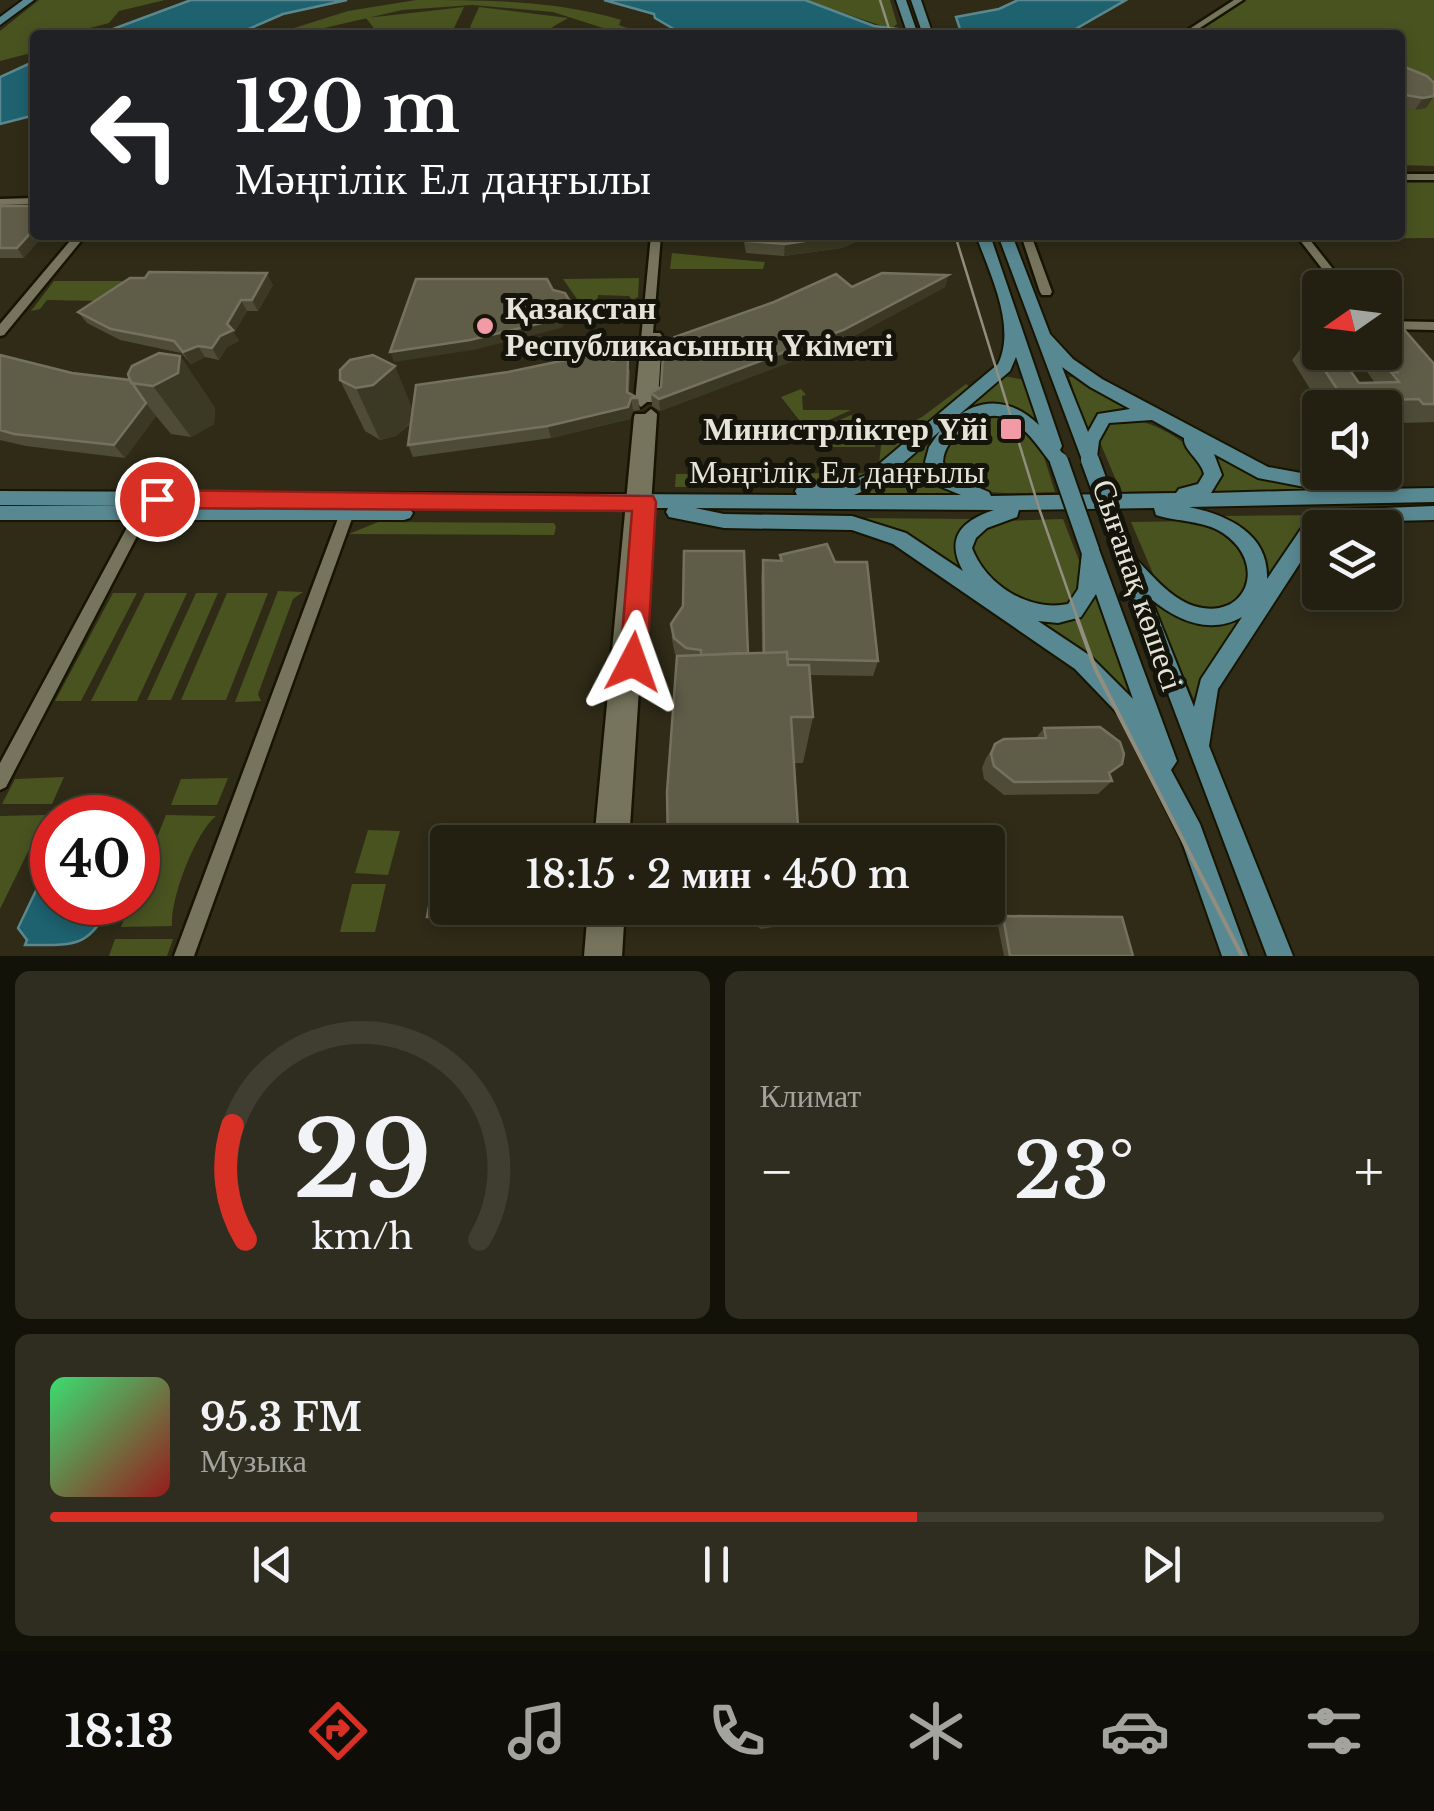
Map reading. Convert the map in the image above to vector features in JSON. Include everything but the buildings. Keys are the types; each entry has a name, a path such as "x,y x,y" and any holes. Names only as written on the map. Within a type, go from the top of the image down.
{"main road":[{"path":"0,14 18,0"},
{"path":"0,22 29,0"},
{"path":"901,0 911,30"},
{"path":"916,0 926,30"},
{"name":"Сығанақ көшесі","path":"985,240 1231,945 1245,956"},
{"name":"Сығанақ көшесі","path":"1007,240 1276,952"},
{"path":"679,507 717,492 851,488 872,480 1004,367 1011,354 1010,313"},
{"path":"1020,342 1033,349 1045,340 1096,384 1264,473 1323,484 1434,486"},
{"path":"1036,392 1045,386 1057,394 1069,427 1087,452"},
{"path":"1009,507 952,486 936,468 936,448 963,418 987,408 1015,413 1034,428 1059,460"},
{"path":"1087,452 1095,428 1111,416 1145,417 1188,438 1210,461 1211,482 1197,492 1160,505"},
{"name":"Мәңгілік Ел даңғылы","path":"0,498 638,507 1009,507 1434,496"},
{"path":"1128,564 1178,608 1202,617 1218,617 1236,610 1260,579 1258,560 1239,535 1212,521 1160,505"},
{"name":"Мәңгілік Ел даңғылы","path":"1160,505 1434,509"},
{"name":"Мәңгілік Ел даңғылы","path":"0,513 348,513 638,507"},
{"path":"679,507 724,522 852,524 899,538 1082,662 1128,709 1191,833"},
{"path":"1009,507 969,531 964,555 978,577 1030,613 1054,617 1080,606 1088,591 1090,550"},
{"path":"1199,747 1208,686 1312,528 1340,515 1434,509"},
{"path":"1150,717 1155,700 1166,700 1187,716"}],"street":[{"path":"1192,30 1239,0"},
{"path":"1405,177 1434,177"},
{"path":"0,202 30,201"},
{"path":"0,332 77,240"},
{"path":"646,408 656,240"},
{"path":"605,825 663,240"},
{"path":"1028,240 1046,292"},
{"path":"1305,240 1329,270"},
{"path":"1027,290 1046,292"},
{"path":"1034,308 1046,292"},
{"path":"1402,325 1434,326"},
{"path":"621,825 638,507"},
{"path":"0,781 142,513"},
{"path":"184,956 348,513"},
{"path":"594,956 597,925"},
{"path":"612,956 614,925"}],"green space":[{"path":"39,0 165,0 119,11 109,23 82,30 30,30 30,53 0,61 0,31"},
{"path":"416,0 494,1 596,13 638,30 609,30 553,12 472,5 402,10 316,30 288,30 348,11"},
{"path":"805,0 890,0 897,24 891,29"},
{"path":"1247,0 1434,0 1434,166 1405,165 1405,30 1201,30"},
{"path":"464,7 454,28 444,30 375,30 366,18"},
{"path":"479,7 568,18 548,30 470,27"},
{"path":"1405,182 1434,182 1434,238 1405,238"},
{"path":"672,253 765,262 763,269 670,269"},
{"path":"639,278 638,297 632,300 629,296 598,295 597,302 610,303 608,316 591,319 563,279"},
{"path":"54,281 129,281 102,301 47,300 40,309 31,311"},
{"path":"1004,376 1025,380 1039,425 1002,407 962,413"},
{"path":"1069,377 1145,413 1113,413 1088,433"},
{"path":"966,384 970,387 879,464 882,436 922,417"},
{"path":"801,389 806,395 802,396 803,410 851,410 807,430 781,397"},
{"path":"1007,413 1040,444 1055,492 985,491 956,479 946,467 942,450 970,419"},
{"path":"851,415 875,438 875,447 821,447 810,433"},
{"path":"1129,418 1181,441 1205,467 1203,482 1182,491 1121,492 1099,440 1108,423"},
{"path":"932,436 928,456 934,472 946,486 964,497 836,497"},
{"path":"1206,451 1302,486 1302,490 1326,493 1203,494"},
{"path":"871,473 841,485 675,487 676,474"},
{"path":"1302,515 1302,531 1264,581 1265,569 1210,516"},
{"path":"854,518 973,519 960,539 970,576"},
{"path":"1063,519 1080,563 1082,589 1065,608 1032,603 1008,592 970,547 976,530 1000,521"},
{"path":"1194,521 1216,526 1244,547 1249,581 1230,605 1215,612 1185,606 1157,583 1131,522"},
{"path":"378,522 554,523 556,527 554,535 349,534"},
{"path":"278,591 303,592 293,599 258,694 261,701 235,702"},
{"path":"1095,592 1131,699 1032,621 1056,623 1085,613"},
{"path":"113,593 137,593 81,701 55,701"},
{"path":"145,593 187,593 137,701 91,701"},
{"path":"196,593 218,593 171,700 147,700"},
{"path":"227,593 268,593 226,700 181,700"},
{"path":"1150,597 1193,623 1217,625 1241,616 1203,677 1195,702"},
{"path":"64,777 56,795 30,795 30,804 2,804 15,779"},
{"path":"228,778 217,805 171,805 181,779"},
{"path":"30,815 30,848 0,909 0,816"},
{"path":"166,815 216,816 185,867 172,926 121,927 160,925 160,830"},
{"path":"368,830 400,831 388,875 355,873"},
{"path":"352,884 386,884 375,932 340,932"},
{"path":"115,939 173,939 167,956 109,956"}],"water":[{"path":"191,0 347,0 283,14 246,30 110,30"},
{"path":"604,0 805,0 874,26 905,30 675,30 654,14"},
{"path":"1018,0 1126,0 1074,30 955,30 960,29 956,17 999,9"},
{"path":"30,63 30,116 0,124 0,77"},
{"path":"30,903 30,925 98,925 87,937 56,945 25,945 27,940 18,928"}],"tram line":[{"path":"880,0 889,30"},
{"path":"957,240 1039,508 1078,620"},
{"path":"1077,618 1095,668 1242,956"}],"place":[{"name":"Қазақстан Республикасының Үкіметі","path":"485,326"},
{"name":"Министрліктер Үйі","path":"1011,429"}],"route":[{"path":"157,499 645,502 633,662"}]}
